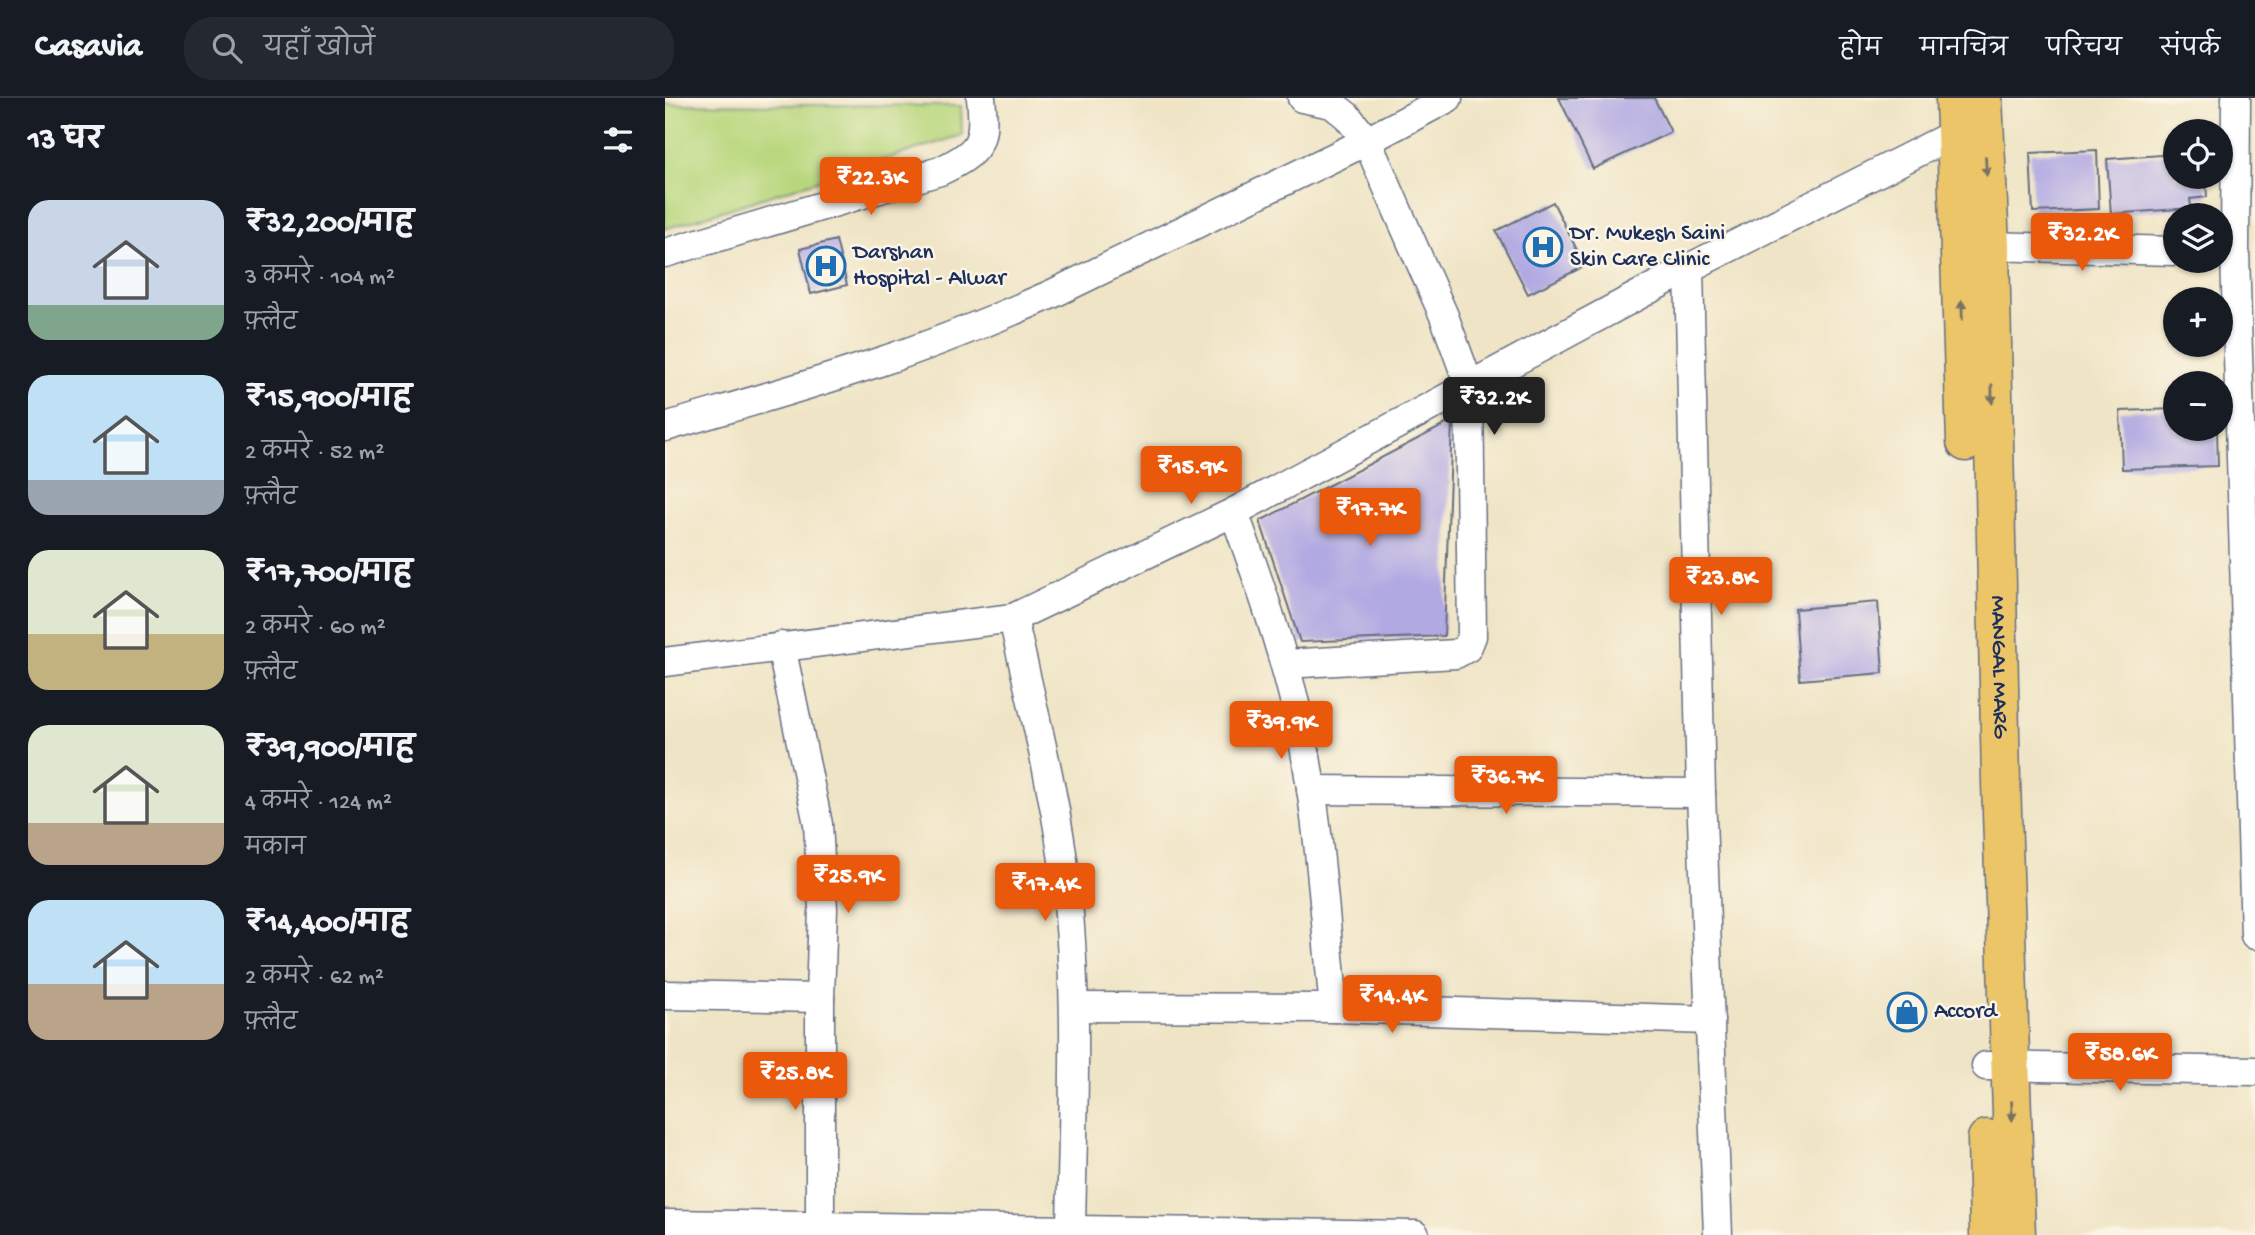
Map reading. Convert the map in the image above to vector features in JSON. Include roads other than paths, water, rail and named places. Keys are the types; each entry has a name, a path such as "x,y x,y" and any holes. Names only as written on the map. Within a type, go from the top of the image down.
{"main road":[{"name":"MANGAL MARG","path":"1983,98 1990,246 2000,782 1998,1066 1989,1235"},
{"name":"MANGAL MARG","path":"1956,115 1998,1066 2017,1235"}],"street":[{"path":"665,253 940,171 965,159 980,142 983,120 981,98"},
{"path":"1285,664 1456,654 1467,648 1472,636 1469,385 1444,316 1367,141 1347,116 1332,104 1302,98"},
{"path":"665,427 869,365 1001,316 1367,141 1448,98"},
{"path":"2231,203 2236,98"},
{"path":"665,662 1013,618 1234,512 1689,268 1956,115"},
{"path":"1990,246 2163,251"},
{"path":"1689,268 1701,793 1718,1235"},
{"path":"2229,273 2252,702 2255,935"},
{"path":"1234,512 1266,603 1298,717 1311,790 1334,1009"},
{"path":"1013,618 1062,851 1075,1007 1071,1228"},
{"path":"781,646 818,824 823,909 820,998 820,1225"},
{"path":"1311,790 1701,793"},
{"path":"665,995 820,998"},
{"path":"1075,1007 1334,1009 1710,1020"},
{"path":"1998,1066 2255,1071"},
{"path":"665,1224 820,1225 946,1231 1071,1228 1150,1233 1415,1235"}],"place":[{"name":"Dr. Mukesh Saini Skin Care Clinic","path":"1543,247"},
{"name":"Darshan Hospital - Alwar","path":"826,266"},
{"name":"Accord","path":"1907,1012"}]}
